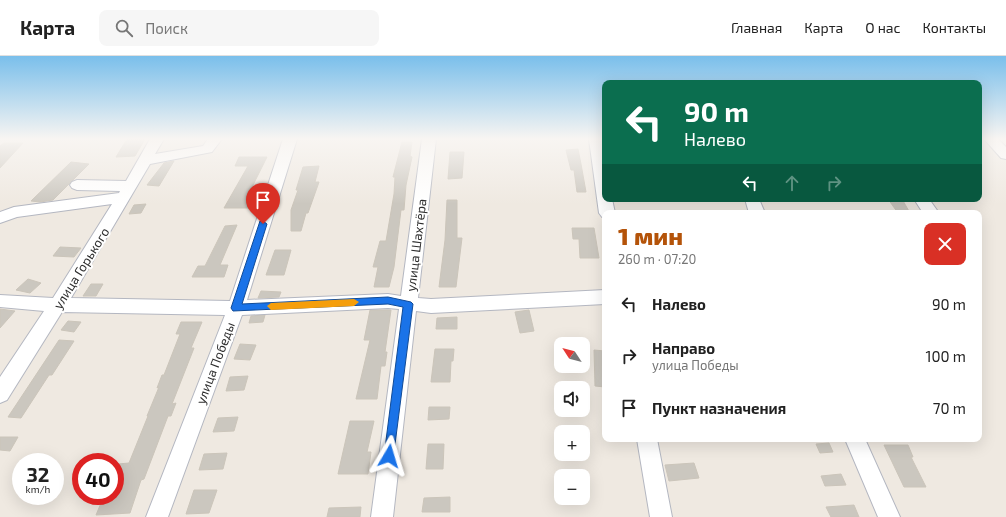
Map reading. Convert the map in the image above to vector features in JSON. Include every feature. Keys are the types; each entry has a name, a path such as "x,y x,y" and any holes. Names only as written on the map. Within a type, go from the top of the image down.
{"street":[{"name":"улица Горького","path":"0,394 58,305 145,161"},
{"name":"улица Победы","path":"157,517 236,308 283,161"},
{"name":"улица Шахтёра","path":"382,517 426,161"},
{"path":"599,161 602,178"},
{"path":"77,185 127,192"},
{"path":"0,218 14,212 127,192"},
{"path":"2,301 58,305 236,308 388,301 431,306 602,297"},
{"path":"648,442 661,517"},
{"path":"856,442 889,517"}],"building":[{"path":"0,161 7,161 0,168"},
{"path":"174,161 159,186 147,185 164,163"},
{"path":"237,161 265,161 247,197 255,197 251,208 224,208 248,166 235,166"},
{"path":"397,161 411,161 406,185 404,210 401,210 394,267 389,287 374,287 378,267 373,267 380,241 386,241 394,194 395,177 393,177"},
{"path":"449,161 463,161 462,178 448,179"},
{"path":"569,161 580,161 586,192 577,192 574,170 571,170"},
{"path":"71,162 89,164 53,200 40,202 31,201"},
{"path":"319,166 315,182 319,182 308,213 306,213 301,231 291,231 291,210 298,190 296,190 303,167"},
{"path":"447,200 457,200 457,238 462,238 456,287 439,287 445,240"},
{"path":"890,202 904,202 908,210 896,210"},
{"path":"146,204 141,213 129,214 134,205"},
{"path":"237,225 220,265 228,265 224,277 192,277 198,266 205,266 225,226"},
{"path":"572,228 594,228 599,258 580,258 579,239 573,239"},
{"path":"60,247 81,248 74,257 53,256"},
{"path":"275,250 291,250 284,275 266,275"},
{"path":"28,279 41,283 30,293 16,290"},
{"path":"91,284 103,284 96,296 83,296"},
{"path":"261,291 281,292 279,297 258,298"},
{"path":"0,309 15,311 0,328"},
{"path":"370,310 391,310 385,352 387,352 385,366 381,366 377,399 356,399 370,340 364,340"},
{"path":"529,310 534,331 520,333 515,312"},
{"path":"265,315 263,322 249,323 251,316"},
{"path":"457,317 457,329 436,329 437,318"},
{"path":"68,321 81,322 74,332 61,330"},
{"path":"181,322 202,322 191,348 194,348 172,404 176,403 171,416 168,416 144,479 141,480 130,513 96,515 100,505 124,505 124,463 129,463 148,416 162,375 164,375 180,334 176,334"},
{"path":"59,340 74,341 52,375 49,375 21,418 8,417"},
{"path":"240,344 256,345 250,360 234,359"},
{"path":"435,349 454,349 453,361 451,361 450,382 431,382"},
{"path":"594,350 602,351 602,387 595,386"},
{"path":"248,376 244,390 226,391 230,377"},
{"path":"429,407 450,407 449,419 428,420"},
{"path":"238,417 234,431 213,432 218,418"},
{"path":"350,421 374,421 367,452 371,452 368,474 338,474"},
{"path":"0,437 18,437 10,451 0,450"},
{"path":"829,443 833,452 820,453 816,444"},
{"path":"428,444 444,444 443,469 426,469"},
{"path":"884,445 908,445 913,457 911,457 926,487 904,487"},
{"path":"227,453 223,469 199,470 204,454"},
{"path":"694,463 699,478 669,481 665,465"},
{"path":"841,474 846,485 825,486 821,476"},
{"path":"194,490 217,490 209,513 186,514"},
{"path":"450,497 450,512 422,512 424,498"},
{"path":"854,505 859,517 831,517 826,507"},
{"path":"361,507 360,517 327,517 329,508"}],"slow traffic":[{"path":"271,306 354,302"}],"route":[{"path":"263,224 236,308 388,301 408,304 389,456"}]}
